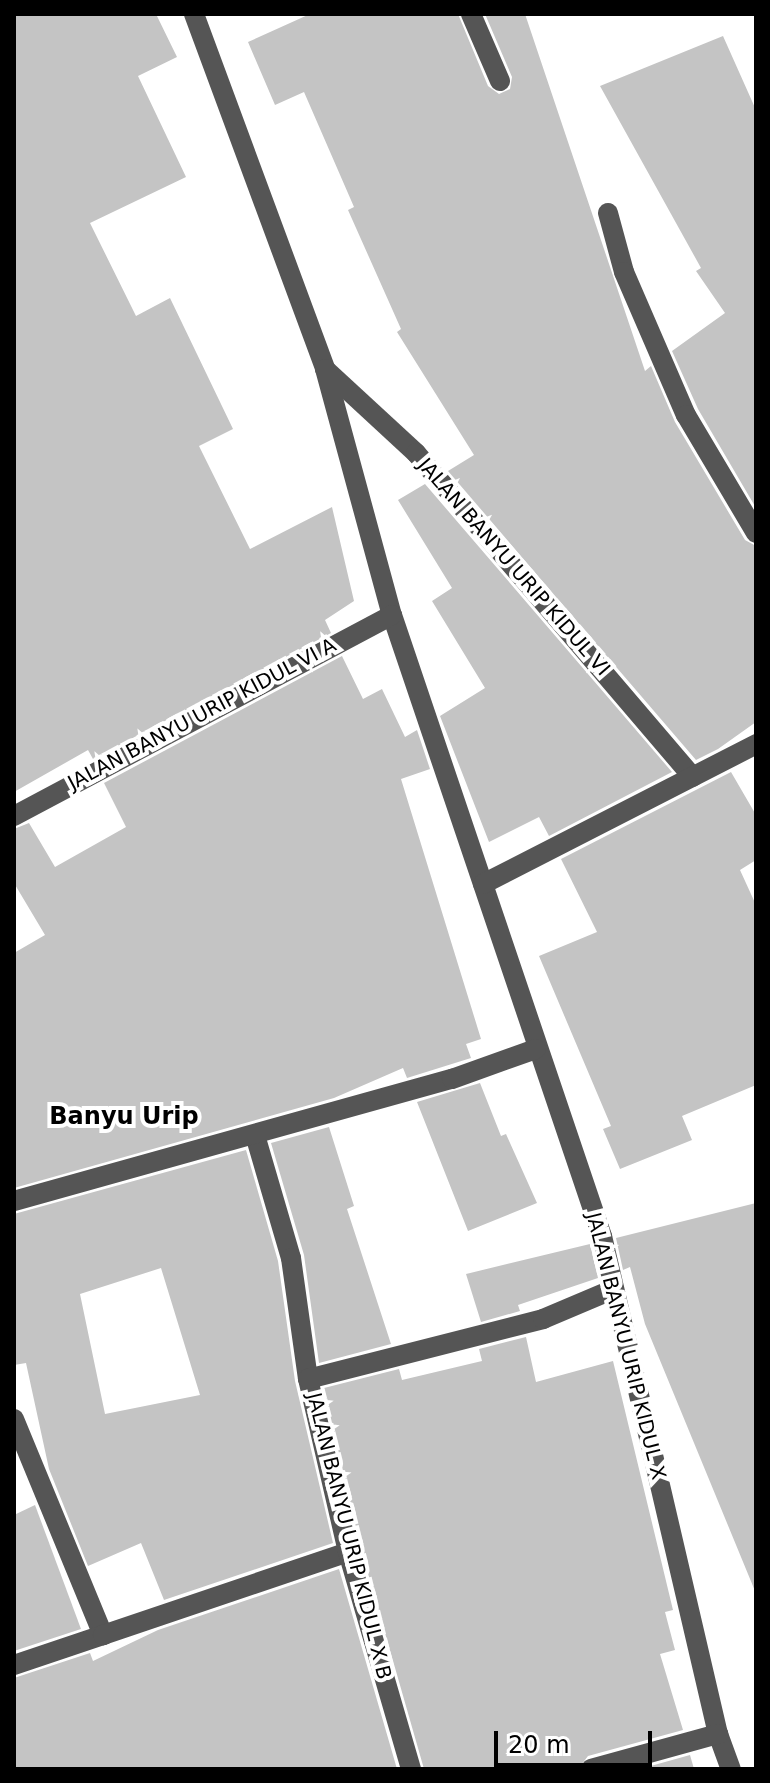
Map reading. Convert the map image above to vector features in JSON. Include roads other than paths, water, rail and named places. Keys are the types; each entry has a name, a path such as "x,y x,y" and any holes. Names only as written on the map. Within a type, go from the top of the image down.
{"street":[{"name":"JALAN BANYU URIP KIDUL VI","path":"194,14 325,369 392,615 483,884"},
{"path":"471,14 500,81"},
{"path":"608,213 624,272 686,415 756,533"},
{"name":"JALAN BANYU URIP KIDUL VI","path":"325,369 416,453 693,777"},
{"name":"JALAN BANYU URIP KIDUL VI A","path":"14,816 392,615"},
{"path":"483,884 693,777 753,752"},
{"name":"JALAN BANYU URIP KIDUL X","path":"483,884 536,1049 602,1236 718,1734 731,1769"},
{"path":"14,1201 452,1079 536,1049"},
{"path":"255,1135 291,1258 308,1379"},
{"name":"JALAN BANYU URIP KIDUL X B","path":"411,1769 348,1552 308,1379 543,1319 614,1289"},
{"path":"14,1419 85,1599 103,1635"},
{"path":"14,1665 348,1552"},
{"path":"591,1769 718,1734"}],"district":[{"name":"Banyu Urip","path":"124,1117"}]}
